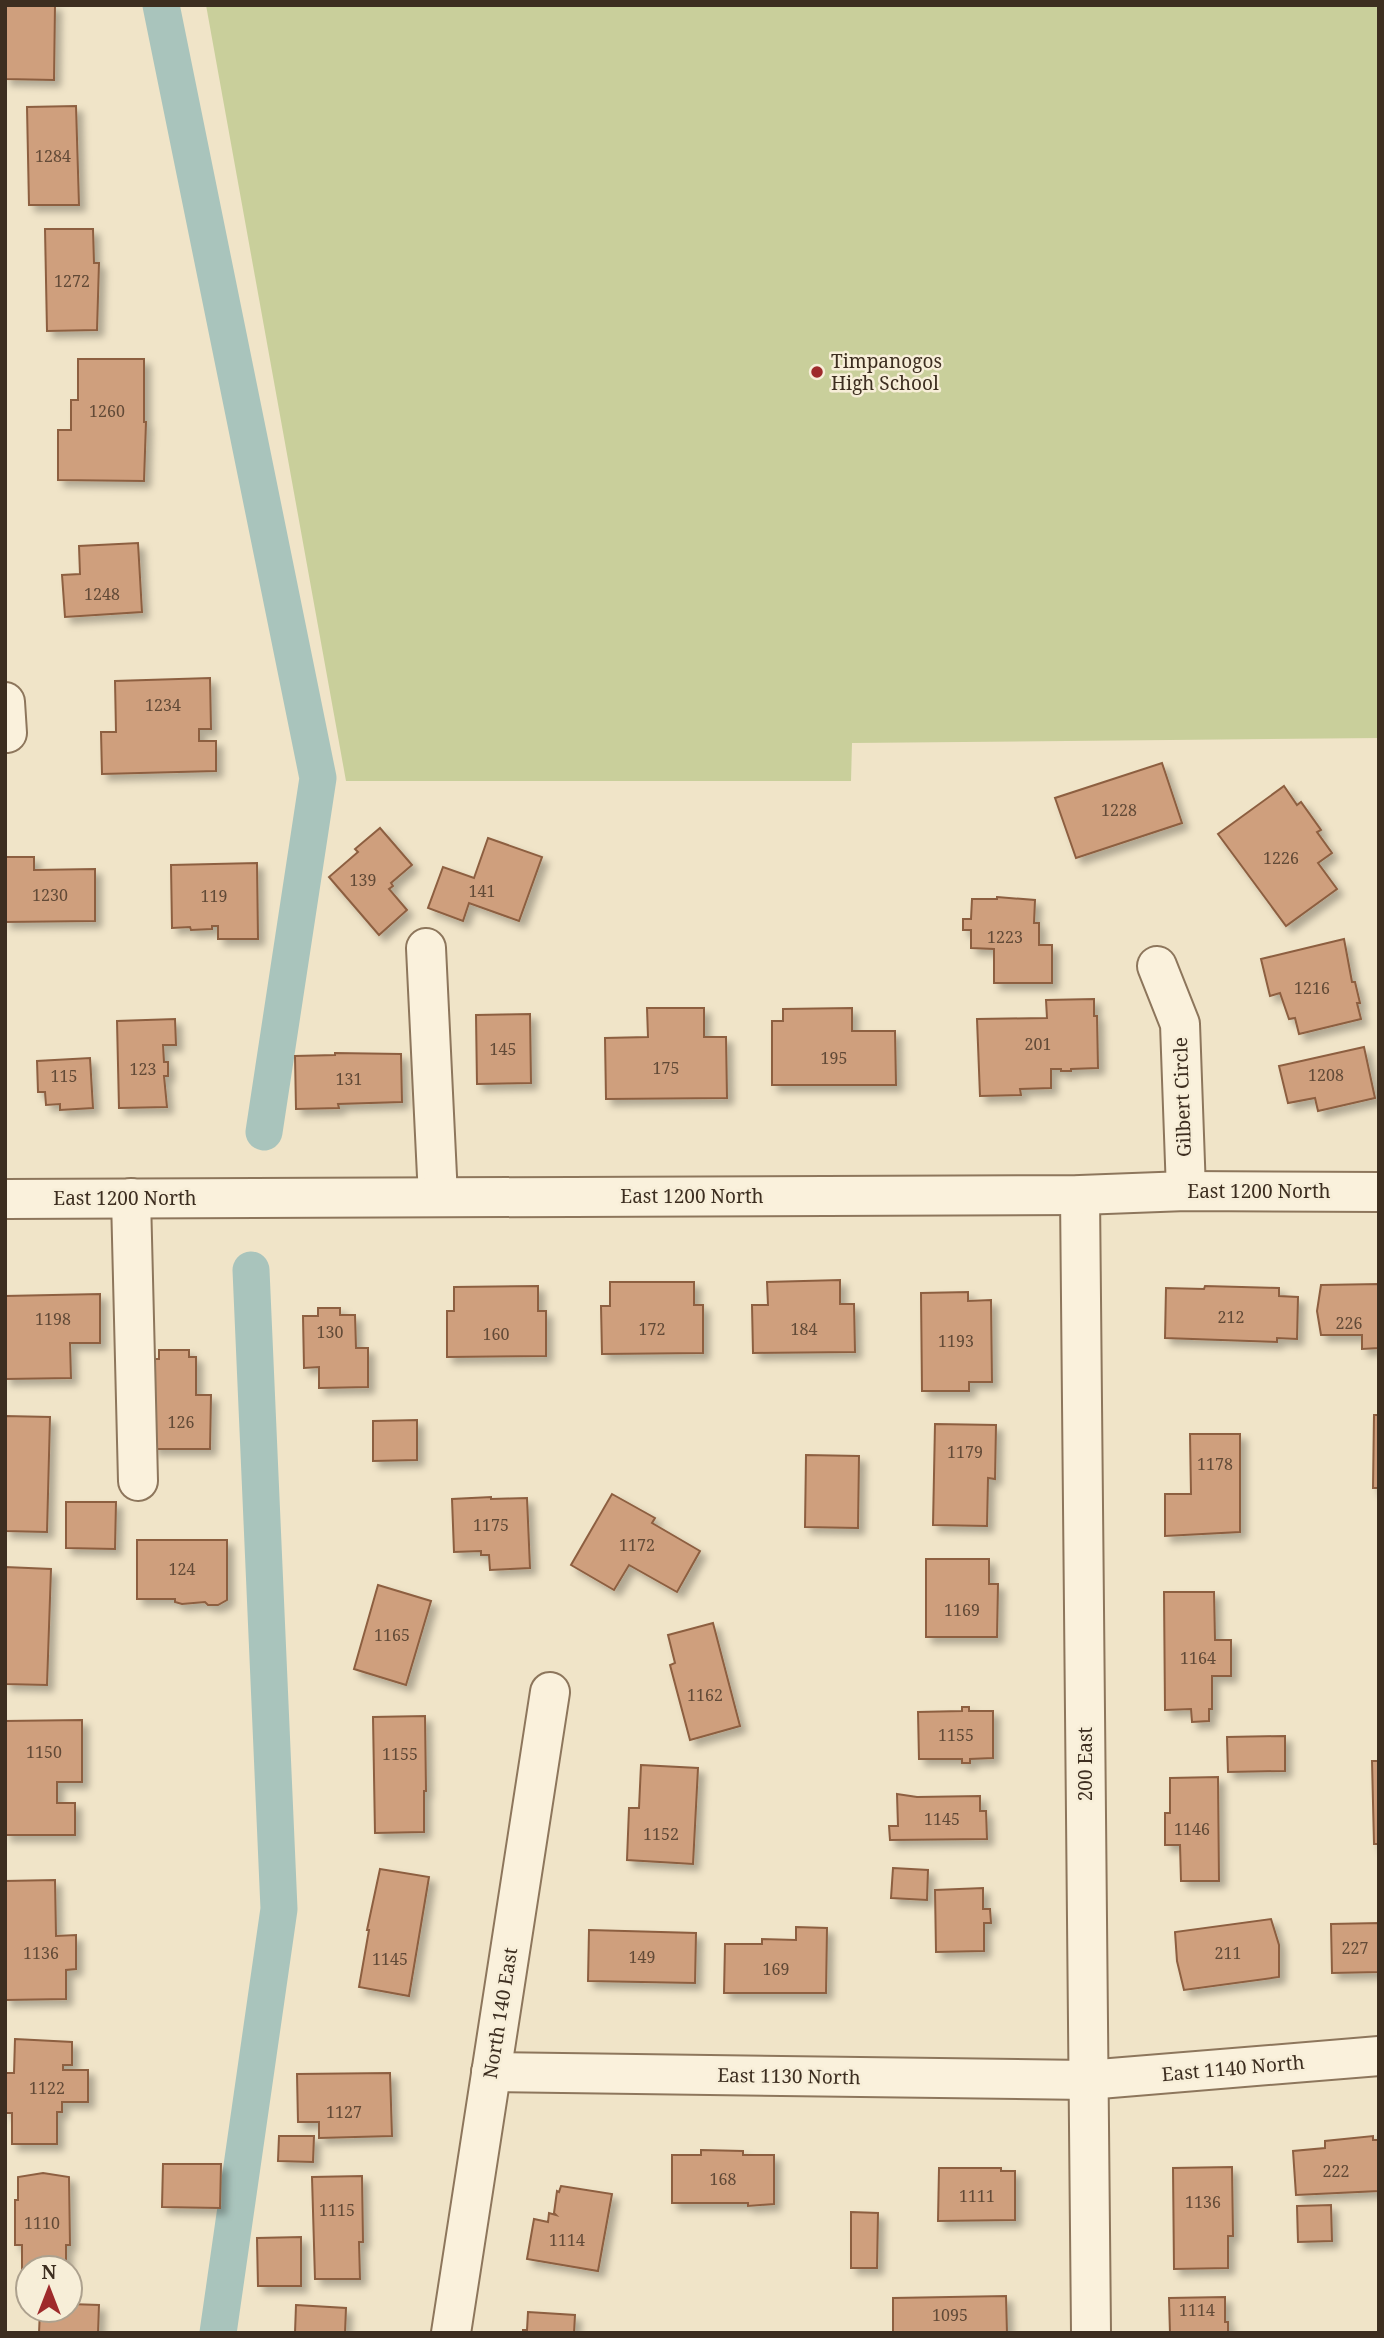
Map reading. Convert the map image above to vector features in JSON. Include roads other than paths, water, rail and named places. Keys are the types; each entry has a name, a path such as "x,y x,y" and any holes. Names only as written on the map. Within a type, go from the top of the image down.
{"street":[{"path":"426,948 438,1197"},
{"name":"Gilbert Circle","path":"1157,965 1180,1024 1186,1191"},
{"name":"East 1200 North","path":"5,1199 1379,1192"},
{"name":"200 East","path":"1080,1195 1091,2333"},
{"path":"131,1198 138,1480"},
{"name":"North 140 East","path":"451,2333 550,1692"},
{"name":"East 1140 North","path":"1087,2080 1379,2056"},
{"name":"East 1130 North","path":"491,2072 1087,2080"}],"waterway":[{"path":"161,5 318,778 264,1132"},
{"path":"218,2333 279,1909 251,1270"}],"place":[{"name":"Timpanogos High School","path":"817,372"}]}
